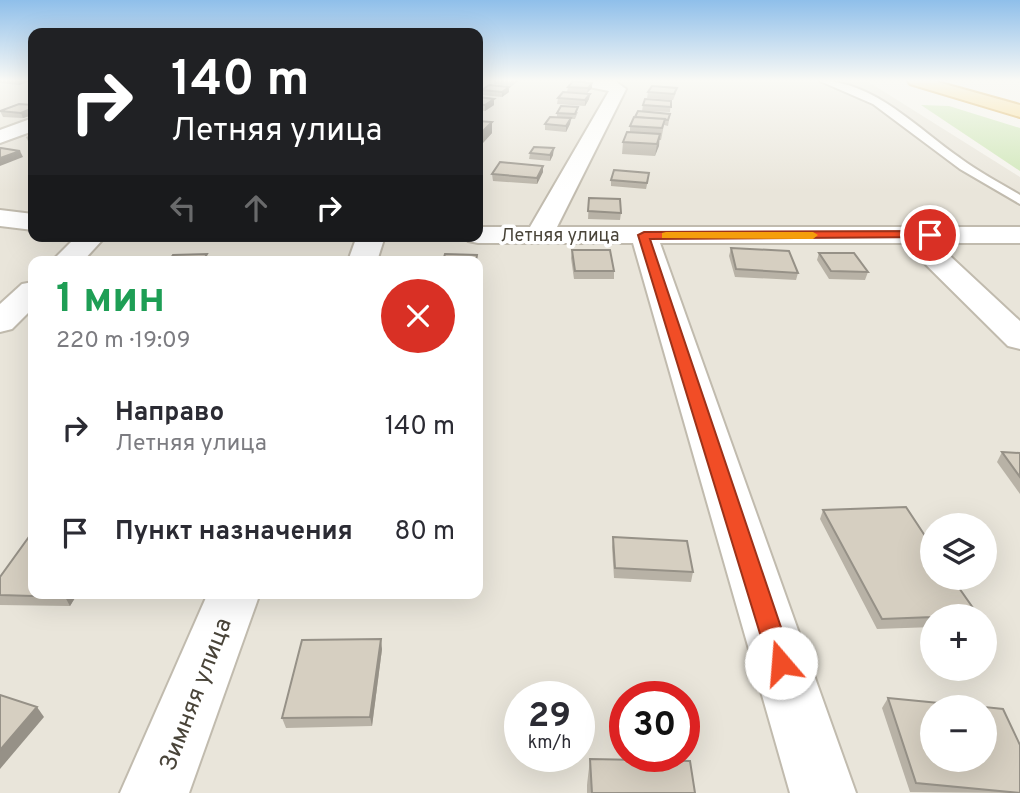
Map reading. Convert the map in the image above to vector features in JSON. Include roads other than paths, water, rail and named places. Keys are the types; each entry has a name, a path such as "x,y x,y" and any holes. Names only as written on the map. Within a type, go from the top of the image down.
{"street":[{"path":"539,235 602,118"},
{"path":"0,137 28,126"},
{"path":"0,218 28,221"},
{"name":"Летняя улица","path":"483,234 1020,235"},
{"path":"644,235 823,793"},
{"path":"911,235 1020,339"},
{"path":"71,256 87,242"},
{"path":"0,322 28,296"},
{"name":"Зимняя улица","path":"153,793 159,786 232,599"}],"lane":[{"path":"896,118 959,163 1020,200"}]}
